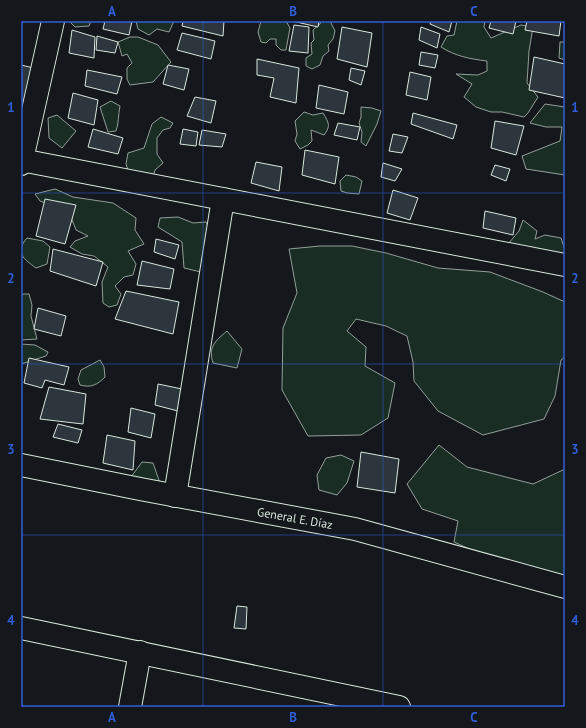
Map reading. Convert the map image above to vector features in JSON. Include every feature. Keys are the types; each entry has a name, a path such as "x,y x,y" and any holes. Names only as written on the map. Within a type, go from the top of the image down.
{"street":[{"path":"53,21 21,161 565,265"},
{"path":"175,496 224,199"},
{"name":"General E. Díaz","path":"21,465 175,496 355,529 565,586"},
{"path":"21,628 391,706"},
{"path":"130,707 140,652"}],"green space":[{"path":"69,21 91,21 89,26 75,27"},
{"path":"136,21 174,21 169,32 157,29 149,35 138,29"},
{"path":"261,21 286,21 290,28 286,50 281,50 276,45 276,39 270,39 266,43 261,42 258,32"},
{"path":"321,21 330,21 335,31 333,39 328,45 329,51 323,56 320,65 312,69 306,66 306,58 312,54 311,43 314,40 313,30 320,24"},
{"path":"457,21 485,21 484,27 491,38 521,25 533,27 529,51 527,83 538,97 524,117 502,112 491,112 476,107 464,97 472,84 456,74 478,75 487,71 487,61 463,57 441,47 447,36 454,35"},
{"path":"130,37 138,37 158,45 171,62 153,82 130,85 127,79 127,68 132,63 127,54 122,56 118,42"},
{"path":"560,42 565,42 565,60 559,58"},
{"path":"111,101 120,106 116,131 108,132 100,107"},
{"path":"545,104 565,107 565,175 526,169 522,156 560,141 562,127 546,127 530,123"},
{"path":"361,107 381,111 377,124 366,146 361,142 362,132 359,123 361,117"},
{"path":"304,112 313,115 323,113 328,122 328,129 324,135 311,130 312,141 300,149 295,141 297,134 295,121"},
{"path":"57,115 76,131 62,148 49,138 48,118"},
{"path":"161,117 173,123 170,128 163,130 157,138 157,154 163,163 155,170 153,177 130,176 126,164 128,153 144,148 152,124"},
{"path":"346,175 356,177 362,181 359,194 341,191 340,181"},
{"path":"55,189 73,197 113,203 136,218 135,230 144,244 128,251 136,264 133,275 124,277 115,286 121,294 117,305 109,307 103,303 102,282 108,267 94,256 82,254 70,247 75,241 88,236 76,230 69,212 40,201 35,194"},
{"path":"178,217 193,223 206,222 213,236 201,272 184,268 182,242 158,227 160,218"},
{"path":"523,220 537,231 535,239 545,235 561,238 565,250 565,262 508,244 519,231"},
{"path":"27,238 43,241 50,247 47,264 36,268 24,259 21,248"},
{"path":"320,246 352,246 386,253 438,268 490,272 565,302 565,357 561,360 555,396 544,419 483,435 438,411 414,381 413,362 407,336 386,326 356,319 347,331 366,347 365,366 395,383 388,418 361,435 308,436 282,390 283,328 297,293 289,249"},
{"path":"21,294 29,294 32,305 31,316 37,339 21,340"},
{"path":"227,331 242,349 237,368 213,363 211,353 212,348 216,341"},
{"path":"21,344 35,345 48,352 46,356 21,364"},
{"path":"100,360 104,367 105,377 94,385 80,385 78,379 81,370"},
{"path":"439,445 467,467 533,484 565,469 565,577 476,552 454,542 458,521 422,509 407,484"},
{"path":"341,455 354,461 347,483 337,495 319,490 317,475 326,458"},
{"path":"142,462 153,463 160,483 131,477"}],"building":[{"path":"105,21 132,21 129,35 103,29"},
{"path":"183,21 224,21 223,36 182,26"},
{"path":"292,21 319,21 318,27"},
{"path":"431,21 452,21 449,32 430,24"},
{"path":"491,21 516,21 513,34 489,28"},
{"path":"527,21 561,21 559,36 525,30"},
{"path":"294,25 309,27 308,53 289,51"},
{"path":"342,27 372,33 367,67 337,59"},
{"path":"421,27 440,34 437,48 419,40"},
{"path":"72,30 95,37 94,58 69,53"},
{"path":"182,33 215,41 211,59 177,50"},
{"path":"97,36 118,42 115,53 96,50"},
{"path":"421,52 438,55 435,68 419,65"},
{"path":"534,57 565,64 565,98 529,90"},
{"path":"257,59 299,68 296,103 270,97 274,78 257,75"},
{"path":"21,65 38,69 30,112 21,110"},
{"path":"168,65 189,69 184,90 163,84"},
{"path":"351,68 365,71 361,85 349,80"},
{"path":"87,70 122,77 117,94 85,86"},
{"path":"410,72 431,77 427,100 406,95"},
{"path":"319,85 348,92 344,114 316,108"},
{"path":"73,93 98,100 94,125 68,118"},
{"path":"195,97 216,101 211,123 187,116"},
{"path":"413,113 457,125 453,139 411,124"},
{"path":"495,121 524,126 516,155 491,148"},
{"path":"338,123 360,127 357,140 334,135"},
{"path":"93,129 123,138 118,154 88,147"},
{"path":"183,129 198,132 196,146 180,144"},
{"path":"202,130 226,134 222,147 199,145"},
{"path":"393,134 408,137 402,153 389,151"},
{"path":"305,150 339,157 335,184 302,175"},
{"path":"256,162 282,167 279,191 251,183"},
{"path":"383,163 402,169 395,181 381,177"},
{"path":"495,165 510,169 506,181 491,175"},
{"path":"393,190 418,198 410,220 387,213"},
{"path":"45,199 76,205 65,244 36,236"},
{"path":"485,211 516,218 513,235 483,228"},
{"path":"156,239 179,245 175,259 154,252"},
{"path":"53,249 103,262 96,286 50,271"},
{"path":"142,261 174,269 170,289 137,285"},
{"path":"126,291 179,302 173,334 115,319"},
{"path":"38,308 66,316 61,336 34,329"},
{"path":"29,358 69,367 64,385 45,380 42,388 24,383"},
{"path":"158,384 182,389 178,411 155,405"},
{"path":"49,387 86,394 83,424 40,419"},
{"path":"131,408 155,414 151,438 128,432"},
{"path":"58,424 82,430 78,443 53,437"},
{"path":"107,435 135,441 133,470 103,463"},
{"path":"361,452 399,459 395,493 357,487"},
{"path":"237,606 247,607 246,629 234,628"}]}
